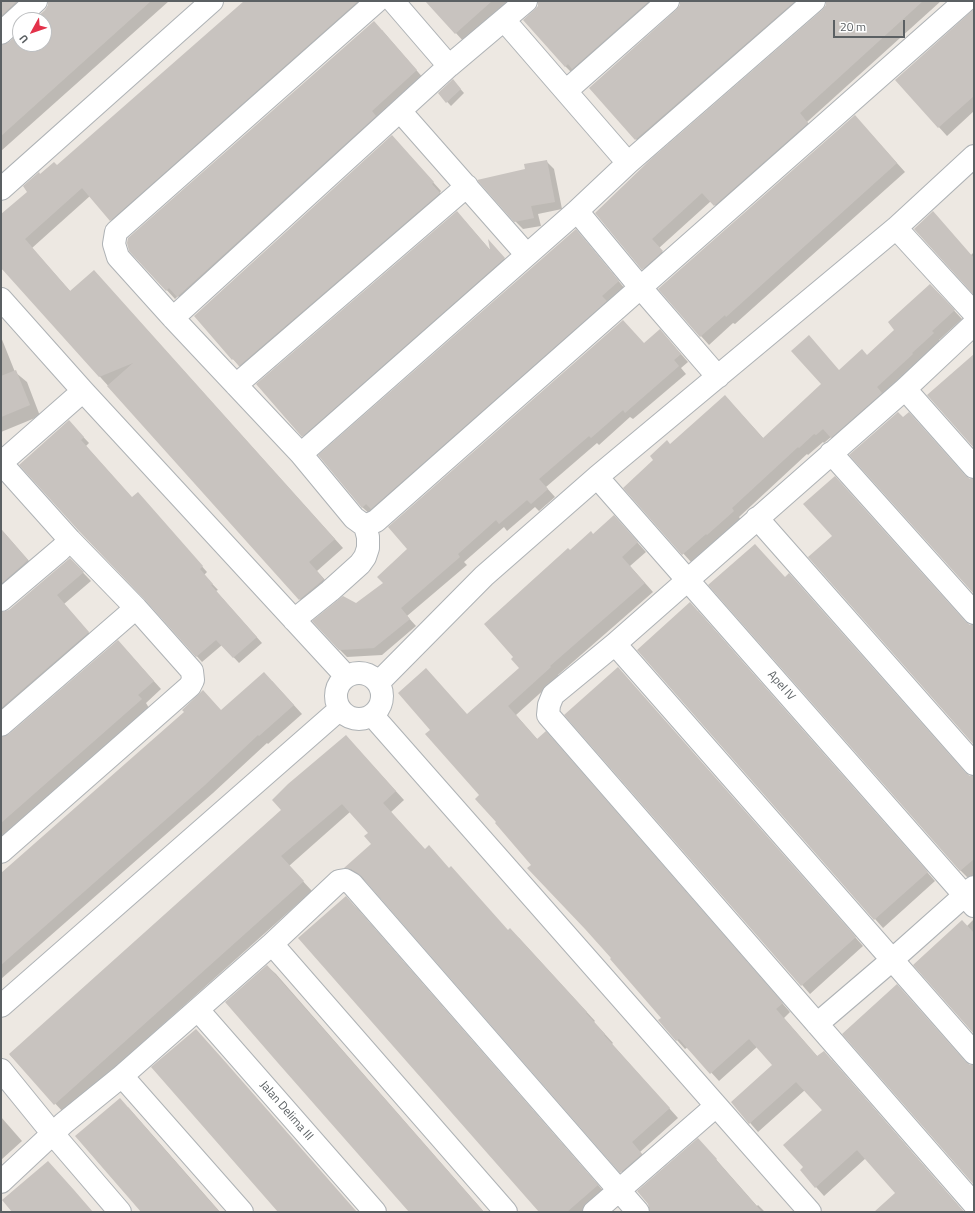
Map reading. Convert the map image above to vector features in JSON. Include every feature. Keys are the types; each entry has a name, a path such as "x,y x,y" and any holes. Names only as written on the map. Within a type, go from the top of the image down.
{"street":[{"path":"1,33 36,1"},
{"path":"1,189 212,1"},
{"path":"294,620 360,564 365,557 368,548 368,537 365,526 354,518 301,454 173,318 118,257 114,244 116,232 377,1"},
{"path":"393,1 449,66"},
{"path":"173,318 449,66 526,1"},
{"path":"566,91 668,1"},
{"path":"301,454 526,254 577,211 628,163 814,1"},
{"path":"365,526 376,521 965,1"},
{"path":"504,20 628,163"},
{"path":"400,111 526,254"},
{"path":"378,683 484,576 597,477 896,228 974,156"},
{"path":"236,385 467,186"},
{"path":"577,211 718,377"},
{"path":"896,228 974,313"},
{"path":"1,299 83,391 346,676"},
{"path":"974,324 905,389 615,644 553,695 548,705 548,715 974,1204"},
{"path":"905,389 974,467"},
{"path":"1,852 190,686 193,680 192,671 136,608 70,540 1,463 83,391"},
{"path":"831,453 974,612"},
{"name":"Apel IV","path":"597,477 971,896"},
{"path":"757,518 974,764"},
{"path":"1,600 70,540"},
{"path":"1,725 136,608"},
{"path":"615,644 974,1053"},
{"path":"354,673 364,673 372,677 378,683 382,692 382,701 372,716 364,719 354,719 346,716 340,709 336,701 336,691 339,683 346,676 354,673"},
{"path":"1,1006 340,709"},
{"path":"372,716 810,1212"},
{"path":"1,1182 64,1123 122,1076 198,1010 272,944 339,881 345,880 352,884 618,1191 638,1212"},
{"path":"817,1024 892,960 971,896"},
{"path":"272,944 506,1212"},
{"name":"Jalan Delima III","path":"198,1010 375,1212"},
{"path":"1,1070 53,1134 120,1212"},
{"path":"122,1076 242,1212"},
{"path":"594,1212 716,1106"}],"building":[{"path":"1,1 17,1 1,16"},
{"path":"48,1 151,1 1,136 1,45 12,40 12,52 52,52 52,12 43,12 48,5"},
{"path":"244,1 357,2 110,221 82,188 25,239 70,291 94,270 335,539 309,562 324,579 299,600 107,386 133,363 99,377 1,268 1,214 27,192 23,186 39,172 40,174 54,162 57,165"},
{"path":"425,1 492,1 455,34"},
{"path":"538,1 649,1 572,69 568,64 565,67 523,20 538,6"},
{"path":"680,1 795,1 635,140 589,88 676,10 680,5"},
{"path":"826,1 923,1 800,113 808,123 714,206 702,193 652,239 663,251 642,270 595,213 651,159 822,10 826,5"},
{"path":"974,9 974,96 938,128 895,80"},
{"path":"374,21 417,70 372,111 376,116 177,297 169,288 166,291 129,251 127,243 128,238"},
{"path":"453,79 461,89 446,103 438,93"},
{"path":"855,115 897,163 726,317 725,315 700,337 658,289"},
{"path":"392,135 434,182 432,184 440,193 239,366 194,316"},
{"path":"547,160 555,202 531,206 534,218 514,222 477,180 525,169 524,164"},
{"path":"457,211 490,250 488,239 505,258 302,437 256,384"},
{"path":"933,211 974,258 973,294 914,229"},
{"path":"576,229 619,281 602,296 607,301 371,509 366,504 362,508 318,455"},
{"path":"930,284 955,310 932,331 934,333 912,353 913,354 877,387 882,393 831,438 823,429 816,435 814,434 732,508 734,511 682,555 623,488 653,460 650,456 667,440 670,444 725,395 763,438 821,384 791,351 809,335 839,370 862,349 867,355 894,330 888,322"},
{"path":"623,320 644,343 660,329 681,354 674,360 679,366 625,413 623,410 591,438 589,436 539,479 548,489 531,504 527,500 499,524 496,520 458,554 460,557 401,608 410,619 374,648 339,650 312,621 343,596 356,603 383,583 377,577 407,549 388,527"},
{"path":"974,354 974,448 927,395"},
{"path":"16,370 30,405 1,417 1,376"},
{"path":"898,412 903,417 909,412 965,475 970,479 974,479 974,594 849,455"},
{"path":"69,420 84,437 81,440 132,497 138,492 203,566 200,569 213,584 211,585 257,637 233,658 216,640 196,657 19,465"},
{"path":"835,476 965,621 970,625 974,625 974,745 808,557 832,536 803,504"},
{"path":"614,515 638,542 622,557 645,583 550,666 551,667 508,706 537,739 546,731 783,1003 776,1009 817,1056 824,1051 964,1212 874,1212 895,1193 857,1150 815,1188 800,1170 803,1167 783,1145 822,1110 796,1082 749,1124 731,1102 772,1065 749,1039 710,1074 679,1039 676,1041 658,1020 661,1018 610,959 611,958 527,868 531,865 475,799 479,795 425,734 430,730 398,693 426,668 467,714 519,668 511,659 513,657 484,624 568,548 570,550 591,531 593,534"},
{"path":"1,529 28,560 1,584"},
{"path":"755,544 785,577 789,573 965,772 970,776 974,776 974,859 960,871 708,585"},
{"path":"70,558 84,572 57,595 89,632 1,708 1,612 9,610"},
{"path":"690,602 928,872 874,920 637,650"},
{"path":"118,640 154,681 138,695 142,699 1,823 1,737 9,734"},
{"path":"618,667 856,937 801,986 564,715"},
{"path":"264,672 294,705 259,736 258,735 205,785 1,965 1,873 184,712 182,710 203,690 221,710"},
{"path":"346,735 396,791 383,803 425,849 429,845 449,868 451,866 508,930 510,928 587,1012 586,1013 605,1034 604,1035 670,1108 632,1142 642,1154 620,1173 361,876 351,869 344,868 371,844 364,836 368,833 342,804 281,856 304,881 54,1105 9,1054 281,810 272,800 288,784"},
{"path":"346,896 598,1185 567,1212 539,1212 298,938"},
{"path":"962,920 974,933 974,1034 913,965"},
{"path":"267,965 484,1212 409,1212 278,1063 225,1002"},
{"path":"897,984 965,1061 970,1065 974,1065 974,1185 842,1034"},
{"path":"196,1029 357,1212 278,1212 151,1067"},
{"path":"120,1098 220,1212 141,1212 75,1136"},
{"path":"698,1138 762,1212 650,1212 648,1204 637,1191"},
{"path":"48,1161 93,1212 12,1212 2,1200"}]}
